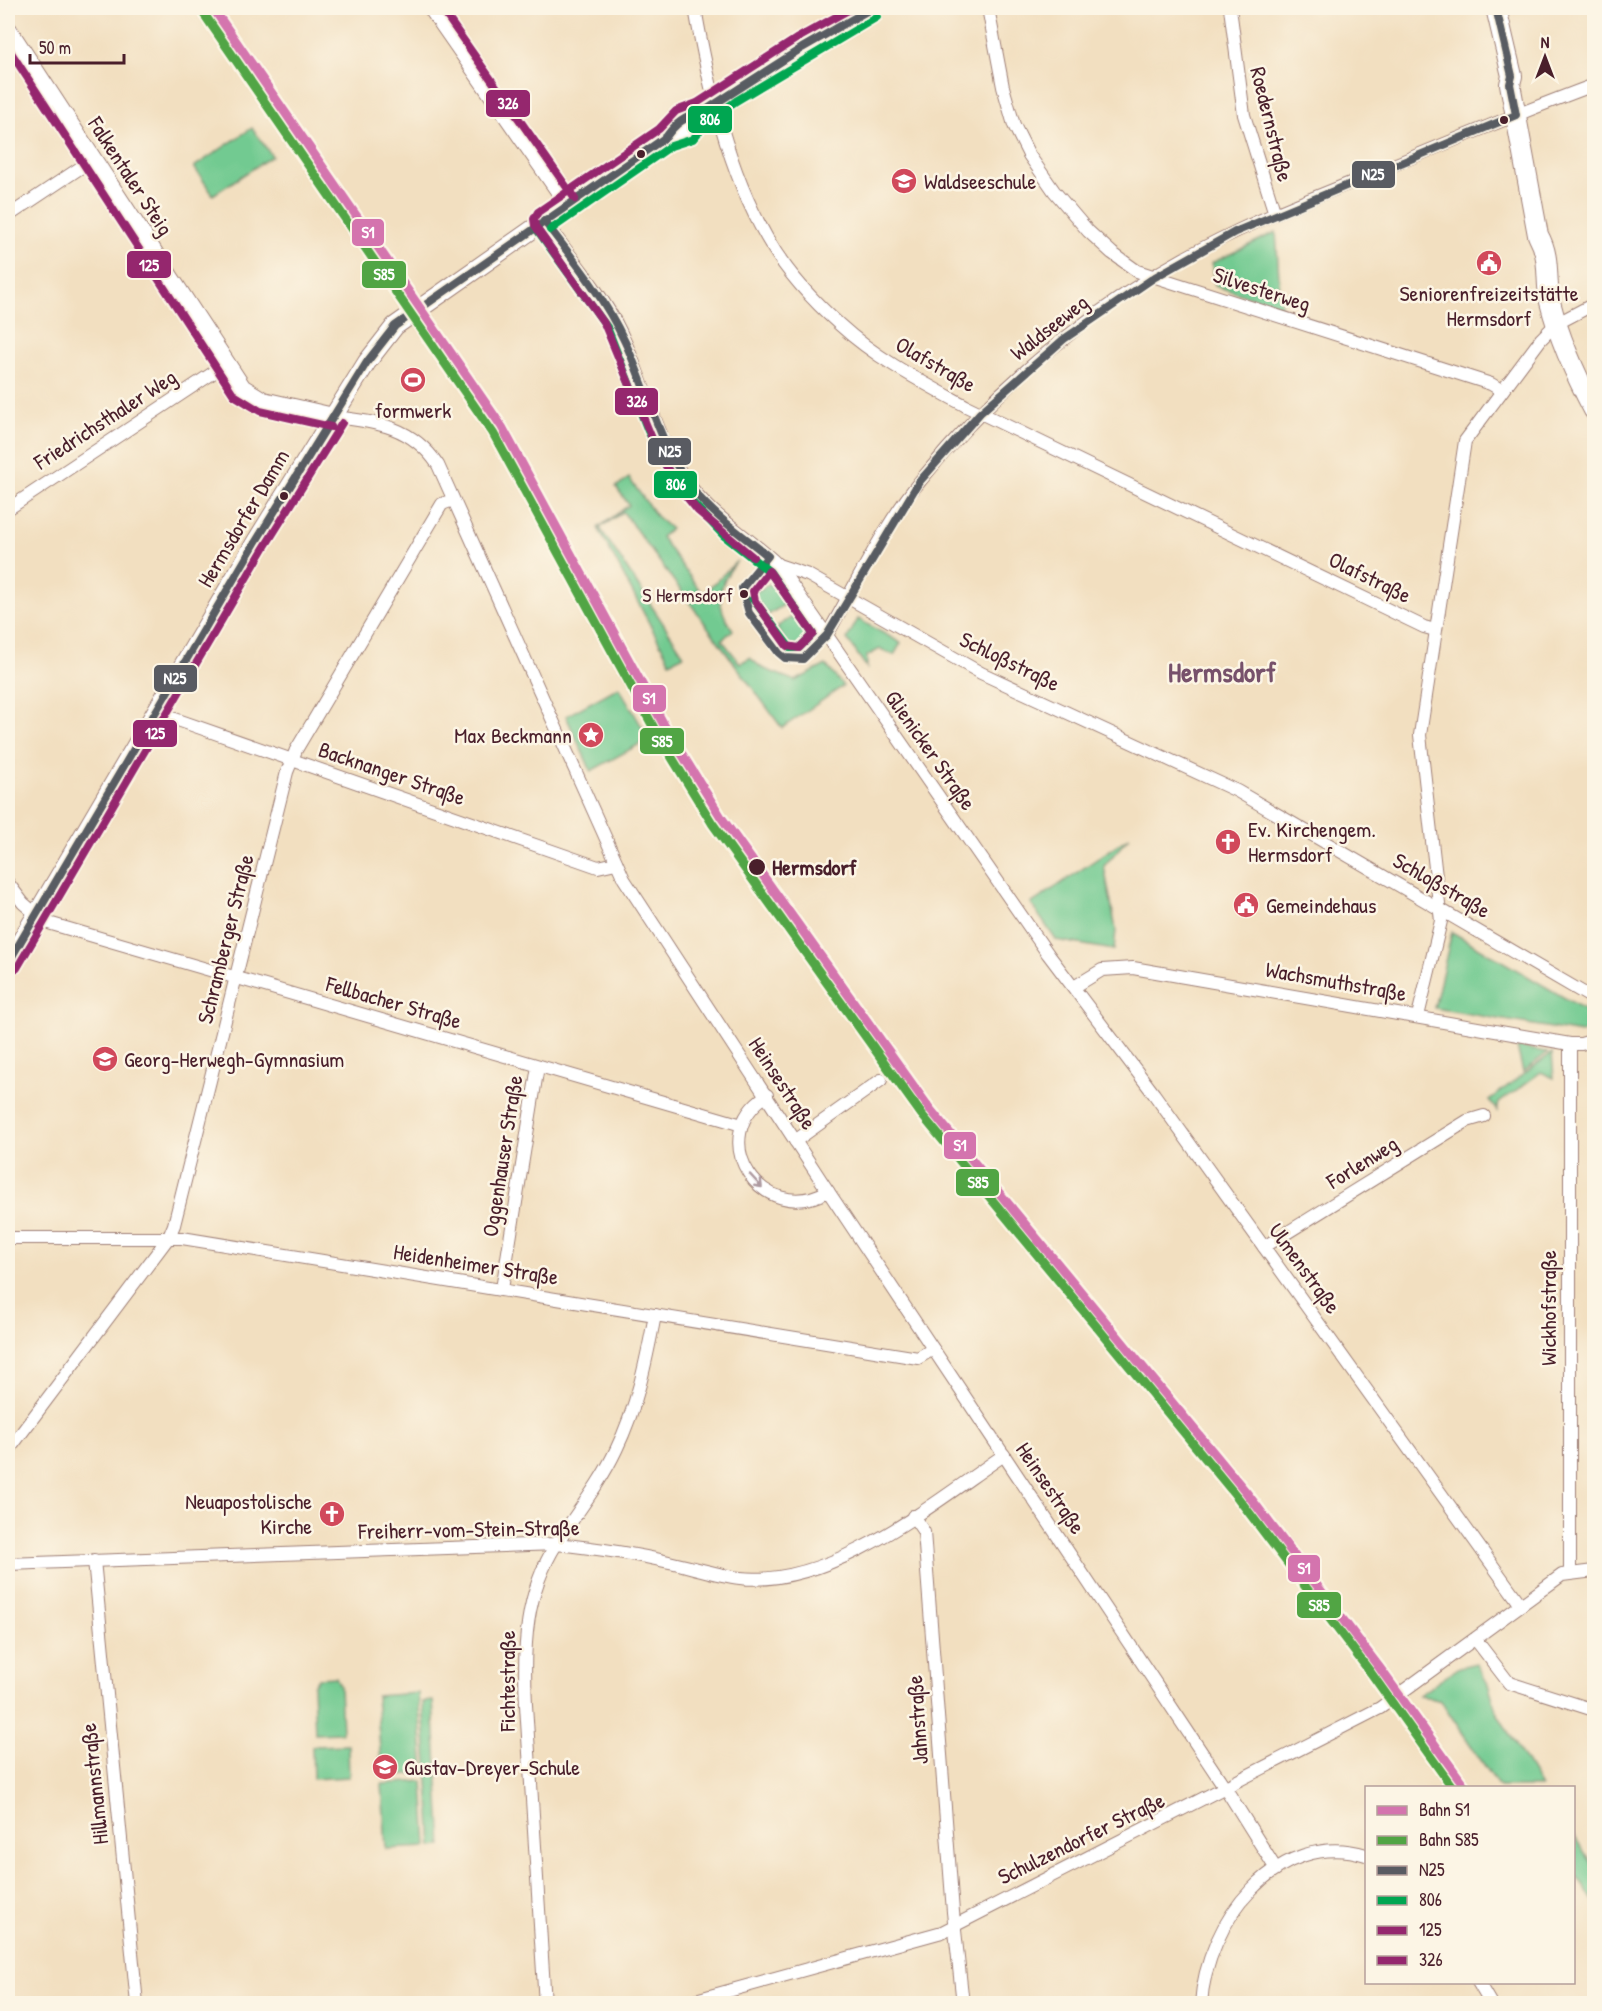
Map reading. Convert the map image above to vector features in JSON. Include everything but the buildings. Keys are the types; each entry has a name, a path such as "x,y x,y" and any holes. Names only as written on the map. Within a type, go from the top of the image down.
{"main road":[{"name":"Hermsdorfer Damm","path":"8,963 155,712 333,417 367,362 395,326 666,137 687,130 708,108 802,48 872,8"},
{"path":"1496,8 1503,46 1512,76 1510,84 1538,235 1537,260 1546,279 1556,324 1574,370 1594,410"},
{"name":"Falkentaler Steig","path":"8,30 225,365 251,395 263,401 333,417"}],"street":[{"path":"429,8 566,205"},
{"name":"Olafstraße","path":"695,8 708,108 740,176 758,222 779,256 804,288 840,325 902,371 980,413 1424,627 1435,630"},
{"name":"Silvesterweg","path":"988,8 1003,87 1014,125 1029,154 1054,191 1088,231 1137,271 1491,384 1501,390"},
{"name":"Roedernstraße","path":"1230,8 1244,115 1260,175 1275,214"},
{"name":"Waldseeweg","path":"827,634 919,482 980,413 1064,339 1155,277 1235,232 1594,85"},
{"path":"8,216 92,160"},
{"name":"Schloßstraße","path":"544,221 616,322 658,427 685,479 714,512 778,565 794,568 849,597 981,673 1237,791 1440,907 1594,999"},
{"path":"1418,1016 1441,921 1420,740 1464,441 1501,390 1556,324 1594,304"},
{"name":"Friedrichsthaler Weg","path":"8,509 225,365"},
{"name":"Heinsestraße","path":"333,417 370,421 410,435 435,459 616,863 795,1141 1226,1789 1276,1869"},
{"name":"Schramberger Straße","path":"8,1451 169,1237 174,1226 238,978 292,760 442,504 453,500"},
{"name":"Glienicker Straße","path":"778,565 827,634 857,682 1052,958"},
{"name":"Backnanger Straße","path":"155,712 598,867 616,863"},
{"path":"8,883 35,915"},
{"name":"Fellbacher Straße","path":"35,915 45,922 742,1125"},
{"name":"Ulmenstraße","path":"1052,958 1264,1247 1521,1605"},
{"name":"Wachsmuthstraße","path":"1074,987 1102,970 1133,968 1570,1044 1581,1044 1594,1040"},
{"name":"Wickhofstraße","path":"1570,1044 1570,1573"},
{"name":"Oggenhauser Straße","path":"502,1289 538,1066"},
{"path":"795,1141 881,1080"},
{"path":"767,1095 751,1108 742,1125 740,1152 747,1171 758,1185 775,1196 798,1201 828,1191"},
{"name":"Forlenweg","path":"1264,1247 1467,1122 1484,1116"},
{"name":"Heidenheimer Straße","path":"8,1238 169,1237 918,1358 933,1349"},
{"name":"Fichtestraße","path":"545,2004 524,1657 526,1630 533,1594 556,1544 600,1481 625,1430 645,1369 655,1315"},
{"name":"Freiherr-vom-Stein-Straße","path":"8,1564 556,1544 612,1550 742,1578 767,1578 814,1569 858,1551 1004,1455"},
{"name":"Jahnstraße","path":"914,1516 924,1532 954,1925 963,2004"},
{"name":"Hillmannstraße","path":"94,1560 137,2004"},
{"path":"1570,1573 1594,1571"},
{"name":"Schulzendorfer Straße","path":"681,2004 942,1932 1226,1789 1380,1708 1562,1575 1570,1573"},
{"path":"1473,1642 1509,1683 1594,1710"},
{"path":"1202,2004 1205,1974 1225,1925 1250,1891 1276,1869 1300,1856 1324,1850 1352,1851 1365,1855"},
{"path":"1479,1984 1491,2004"}],"green space":[{"path":"252,128 272,156 213,195 194,167"},
{"path":"1276,232 1281,307 1215,286 1212,263"},
{"path":"629,478 656,516 671,529 661,537 701,592 705,592 737,561 725,578 720,595 723,612 733,630 722,640 740,663 750,658 762,668 795,681 826,665 843,686 782,728 623,512 600,528 684,655 670,662 598,528 629,505 616,487"},
{"path":"773,582 781,585 789,598 787,603 768,615 754,597 757,591"},
{"path":"797,614 812,635 801,645 788,646 777,629"},
{"path":"858,619 901,643 894,655 880,649 867,656 867,668 847,639"},
{"path":"619,687 649,739 591,771 566,716"},
{"path":"1129,837 1104,866 1116,930 1114,950 1056,940 1031,904"},
{"path":"1452,932 1594,1015 1594,1028 1581,1033 1434,1008"},
{"path":"1517,1047 1546,1052 1547,1053 1523,1072"},
{"path":"1552,1053 1554,1078 1541,1072 1499,1103 1497,1111 1489,1100"},
{"path":"1476,1663 1488,1684 1497,1713 1540,1786 1498,1786 1441,1701 1419,1695 1460,1667"},
{"path":"336,1677 340,1686 342,1733 315,1734 313,1686 318,1678"},
{"path":"418,1693 424,1773 382,1776 376,1696"},
{"path":"433,1701 442,1846 432,1847 423,1702"},
{"path":"348,1745 349,1777 313,1779 312,1746"},
{"path":"423,1781 427,1847 386,1849 382,1784"},
{"path":"1575,1838 1594,1867 1594,1902 1578,1878 1575,1880"}],"rail line":[{"name":"S1","path":"213,8 502,427 664,725 721,817 930,1109 1246,1492 1379,1667 1465,1786"},
{"name":"S85","path":"204,14 493,433 655,730 712,823 922,1115 1238,1498 1371,1673 1452,1786"}],"transit line":[{"name":"326","path":"441,8 575,199"},
{"name":"326","path":"753,557 698,511 676,484 656,448 604,323 535,226 534,219 538,212 659,129 676,111 697,103 796,39 852,8"},
{"name":"N25","path":"8,963 255,543 367,362 395,326 666,137 681,121 701,113 802,48 872,8"},
{"name":"N25","path":"544,221 588,279 617,325 663,437 681,473 710,508 768,556 742,588 749,613 779,653 785,658 803,659 827,635 919,482 980,413 1064,339 1155,277 1235,232 1516,115 1510,84 1512,76 1496,8"},
{"name":"806","path":"550,230 671,146 693,139 708,121 736,101 877,17"},
{"name":"125","path":"8,48 234,395 260,411 331,427"},
{"name":"806","path":"535,227 607,327 648,431 676,485 723,535 770,572 813,634 799,648 790,648 753,599"},
{"name":"125","path":"17,968 264,548 342,423"},
{"name":"326","path":"769,571 813,634 799,648 787,646 755,601 753,591 769,571"}],"place":[{"name":"Waldseeschule","path":"904,181"},
{"name":"Seniorenfreizeitstätte Hermsdorf","path":"1489,263"},
{"name":"formwerk","path":"413,380"},
{"name":"S Hermsdorf","path":"744,594"},
{"name":"Max Beckmann","path":"591,735"},
{"name":"Ev. Kirchengem. Hermsdorf","path":"1228,842"},
{"name":"Hermsdorf","path":"757,867"},
{"name":"Gemeindehaus","path":"1246,905"},
{"name":"Georg-Herwegh-Gymnasium","path":"105,1059"},
{"name":"Neuapostolische Kirche","path":"332,1514"},
{"name":"Gustav-Dreyer-Schule","path":"385,1767"}],"district":[{"name":"Hermsdorf","path":"1222,672"}]}
